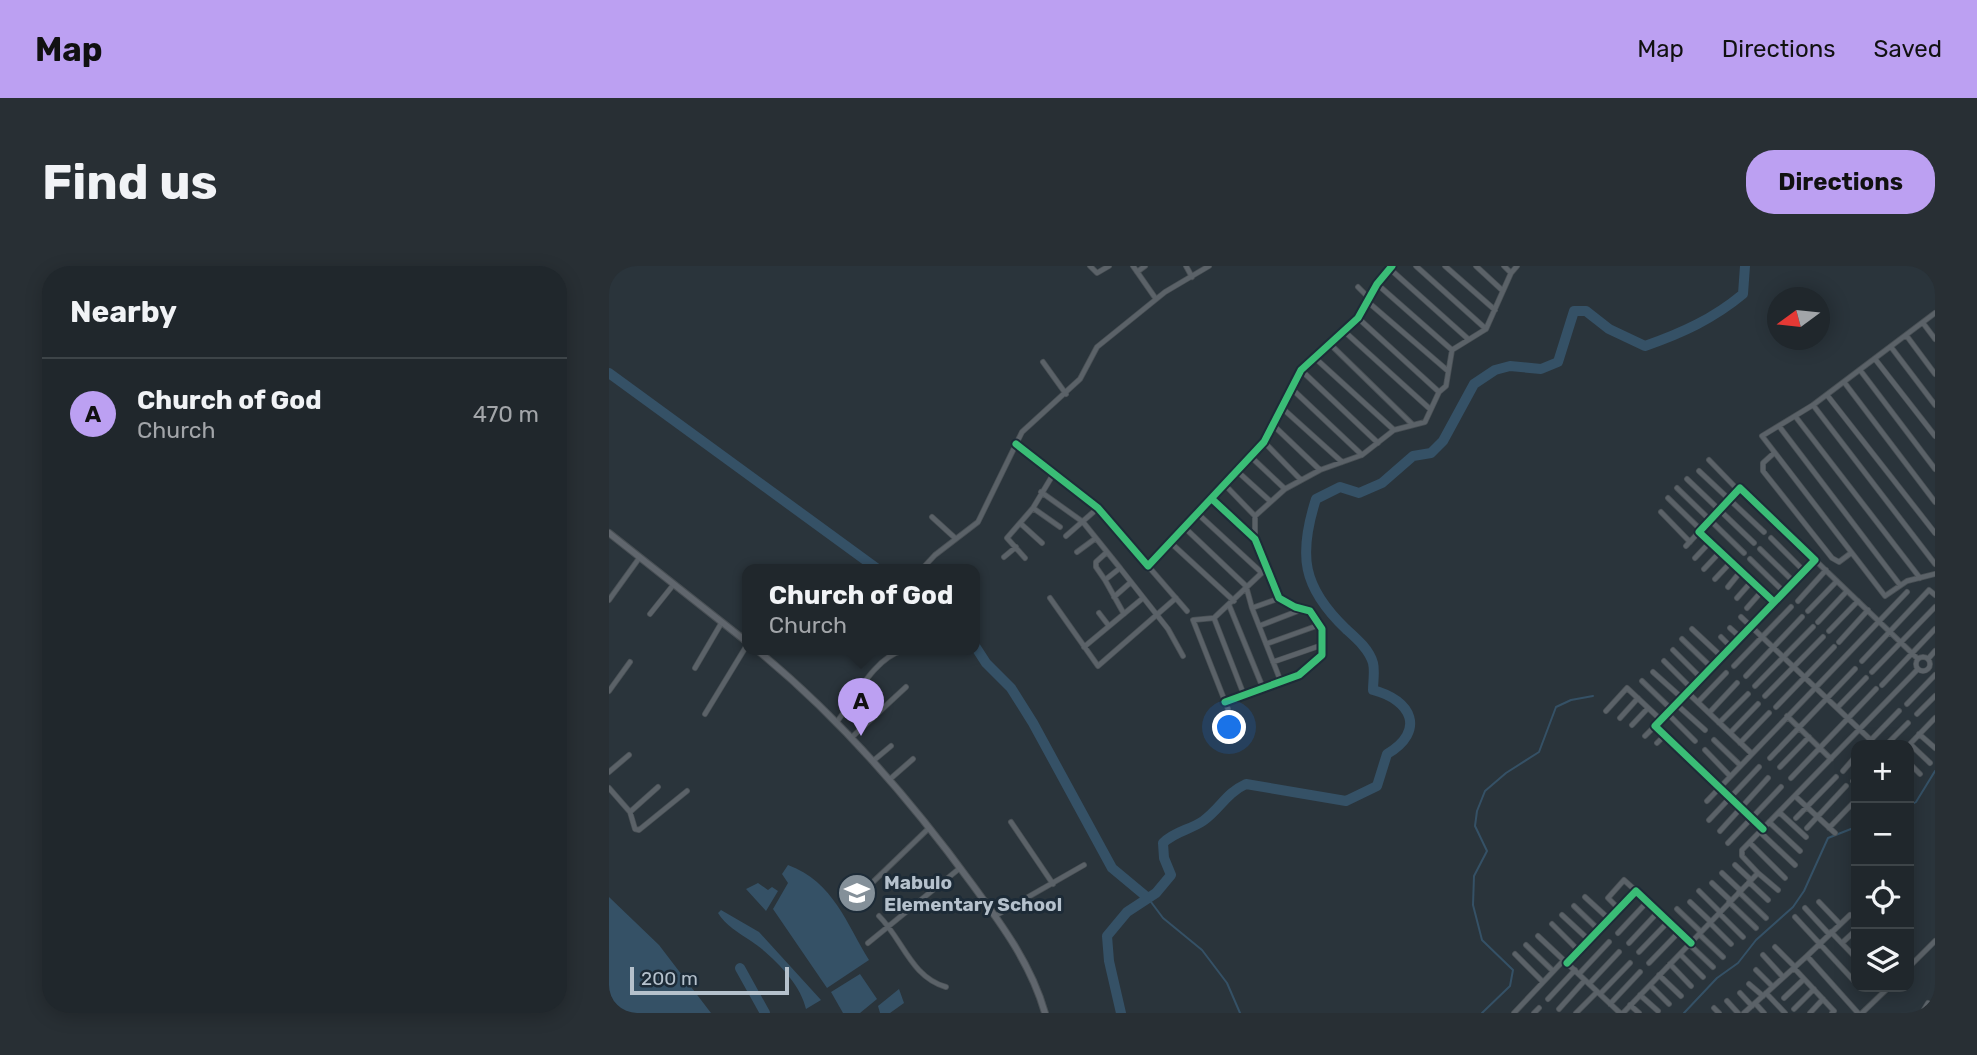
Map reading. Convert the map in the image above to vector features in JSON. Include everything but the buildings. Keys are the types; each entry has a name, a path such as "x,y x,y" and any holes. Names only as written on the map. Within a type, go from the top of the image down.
{"main road":[{"path":"609,533 675,583 742,639"},
{"path":"762,655 851,738 929,827 995,916 1030,971 1045,1013"}],"street":[{"path":"1090,266 1097,273 1109,266"},
{"path":"1133,266 1156,299"},
{"path":"1137,272 1145,266"},
{"path":"1186,266 1192,277"},
{"path":"927,564 982,517 1026,428 1066,394 1085,373 1097,347 1156,299 1209,266"},
{"path":"1416,266 1486,329"},
{"path":"1445,266 1495,310"},
{"path":"1476,266 1503,291"},
{"path":"1504,266 1511,273"},
{"path":"1255,516 1285,489 1301,480 1362,455 1394,430 1425,422 1439,392 1446,386 1452,350 1486,329 1511,273 1517,266"},
{"path":"1925,266 1935,277"},
{"path":"1148,566 1264,442 1301,370 1358,318 1377,284 1391,267 1468,338"},
{"path":"1377,284 1452,350"},
{"path":"1357,287 1448,372"},
{"path":"1935,313 1813,405 1762,436 1885,596 1901,585 1935,574"},
{"path":"1358,318 1439,392"},
{"path":"1923,323 1935,339"},
{"path":"1345,332 1430,409"},
{"path":"1906,335 1935,374"},
{"path":"1330,344 1414,425"},
{"path":"1891,346 1935,405"},
{"path":"1315,358 1394,430"},
{"path":"1875,359 1935,436"},
{"path":"1043,362 1066,394"},
{"path":"1301,370 1378,443"},
{"path":"1860,370 1935,469"},
{"path":"1844,382 1935,502"},
{"path":"1291,388 1362,455"},
{"path":"1827,395 1935,533"},
{"path":"1813,405 1935,564"},
{"path":"1281,407 1342,462"},
{"path":"1795,416 1920,578"},
{"path":"1273,425 1321,470"},
{"path":"1779,426 1901,585"},
{"path":"1264,442 1301,480"},
{"path":"1016,444 1098,508 1187,611"},
{"path":"1774,453 1763,463 1763,471 1832,558 1839,562 1851,553"},
{"path":"1250,456 1285,489"},
{"path":"1709,460 1738,490"},
{"path":"1237,471 1270,501"},
{"path":"1699,471 1764,532"},
{"path":"1025,558 1007,538 1033,508 1055,473"},
{"path":"1687,479 1754,543"},
{"path":"1225,485 1255,516 1255,539"},
{"path":"1677,488 1744,553"},
{"path":"1661,512 1688,544 1709,518 1721,510 1741,488 1918,659 1928,659"},
{"path":"1041,492 1083,522 1096,537 1156,614 1183,656"},
{"path":"1668,498 1720,552 1774,602"},
{"path":"1212,499 1255,539 1280,598"},
{"path":"1033,508 1060,527"},
{"path":"1066,536 1098,508"},
{"path":"1198,513 1262,573"},
{"path":"932,517 955,538"},
{"path":"1020,523 1042,542"},
{"path":"1185,528 1247,586 1252,608 1281,682"},
{"path":"1077,552 1096,537"},
{"path":"1771,538 1804,572"},
{"path":"1695,558 1710,542"},
{"path":"1171,543 1231,603 1263,688"},
{"path":"1004,557 1016,547"},
{"path":"1760,549 1794,582"},
{"path":"1107,552 1096,562 1096,567 1124,614"},
{"path":"1704,569 1720,552"},
{"path":"609,600 641,556"},
{"path":"1750,559 1784,592"},
{"path":"1645,736 1815,560"},
{"path":"1715,579 1731,562"},
{"path":"1228,709 1193,620 1214,618 1269,567"},
{"path":"1105,580 1120,568"},
{"path":"1798,601 1826,570"},
{"path":"1728,587 1741,571"},
{"path":"1737,598 1752,581"},
{"path":"1808,611 1837,581"},
{"path":"1114,597 1131,582"},
{"path":"650,614 675,583"},
{"path":"1862,661 1929,590 1935,595"},
{"path":"1747,608 1762,591"},
{"path":"1818,622 1847,591"},
{"path":"1707,801 1907,592"},
{"path":"1050,598 1098,666 1176,598"},
{"path":"1084,647 1143,598"},
{"path":"1225,702 1299,675 1322,655 1319,625 1310,611 1280,598 1252,608"},
{"path":"1829,631 1858,601"},
{"path":"1734,666 1791,607"},
{"path":"1872,673 1935,607"},
{"path":"1259,626 1304,609"},
{"path":"1839,642 1868,610"},
{"path":"1099,612 1109,626"},
{"path":"1741,617 1871,740 1899,711"},
{"path":"1746,676 1802,617"},
{"path":"1214,618 1244,695"},
{"path":"695,668 722,621"},
{"path":"1266,644 1319,625"},
{"path":"1755,686 1813,627"},
{"path":"1730,628 1741,637"},
{"path":"1692,629 1721,657"},
{"path":"1882,685 1935,629"},
{"path":"1721,637 1731,647"},
{"path":"1765,696 1823,637"},
{"path":"1682,639 1711,667"},
{"path":"1273,662 1322,645"},
{"path":"1776,707 1834,647"},
{"path":"1673,650 1701,678"},
{"path":"1907,704 1935,674 1929,668 1928,659 1935,651"},
{"path":"705,713 742,652"},
{"path":"836,723 886,657 891,655"},
{"path":"1778,890 1742,856 1742,850 1918,669 1918,659"},
{"path":"1664,661 1698,702 1751,753"},
{"path":"609,691 630,662"},
{"path":"1918,669 1924,671 1929,668"},
{"path":"1770,758 1855,669"},
{"path":"1653,671 1682,698"},
{"path":"1698,702 1725,673"},
{"path":"1837,708 1866,678"},
{"path":"1642,681 1695,741"},
{"path":"1709,713 1737,683"},
{"path":"851,738 906,687"},
{"path":"1606,711 1627,688 1661,720"},
{"path":"1791,778 1876,689"},
{"path":"1719,723 1748,694"},
{"path":"1917,714 1935,696"},
{"path":"1620,718 1638,698"},
{"path":"1676,704 1705,730"},
{"path":"1730,733 1758,704"},
{"path":"1632,725 1648,708"},
{"path":"1740,743 1769,713"},
{"path":"1787,716 1831,758"},
{"path":"1914,740 1935,718"},
{"path":"1892,740 1908,723"},
{"path":"1930,723 1935,728"},
{"path":"1655,726 1741,807 1795,865"},
{"path":"1919,734 1935,748"},
{"path":"1657,743 1665,735"},
{"path":"1780,767 1809,737"},
{"path":"1714,740 1740,765"},
{"path":"872,762 891,746"},
{"path":"1914,749 1930,763"},
{"path":"1705,750 1730,776"},
{"path":"609,772 629,755"},
{"path":"889,780 913,759"},
{"path":"1843,771 1851,762"},
{"path":"1709,820 1759,767"},
{"path":"1914,768 1920,774"},
{"path":"1796,818 1836,777"},
{"path":"1720,831 1768,778"},
{"path":"1807,828 1846,786"},
{"path":"630,813 658,787"},
{"path":"1728,843 1781,787"},
{"path":"609,788 630,813 635,829 639,830 687,791"},
{"path":"1795,796 1835,833"},
{"path":"1829,828 1853,803"},
{"path":"1779,812 1806,837"},
{"path":"1011,822 1053,884"},
{"path":"1769,822 1800,851"},
{"path":"873,882 929,827"},
{"path":"1750,842 1785,878"},
{"path":"995,916 1084,864"},
{"path":"1735,865 1768,900"},
{"path":"868,943 960,867"},
{"path":"1722,873 1766,918"},
{"path":"1538,936 1621,1013 1758,873"},
{"path":"1619,909 1608,898 1624,880 1713,967"},
{"path":"1712,883 1756,929"},
{"path":"1514,1013 1553,971 1579,951 1636,891"},
{"path":"1699,891 1743,937"},
{"path":"1585,897 1609,919"},
{"path":"1618,933 1647,902"},
{"path":"1689,902 1731,944"},
{"path":"1819,902 1840,924"},
{"path":"1574,906 1599,930"},
{"path":"1805,908 1851,951"},
{"path":"1677,909 1723,957"},
{"path":"1629,943 1658,912"},
{"path":"1562,915 1589,940"},
{"path":"1744,1013 1850,915"},
{"path":"879,916 889,926 919,974 932,983 946,987"},
{"path":"1795,917 1851,977"},
{"path":"1639,952 1668,922"},
{"path":"1552,924 1579,951"},
{"path":"1649,963 1679,932"},
{"path":"1842,943 1851,935"},
{"path":"1914,962 1935,941"},
{"path":"1548,999 1609,942"},
{"path":"1526,945 1553,971"},
{"path":"1775,947 1834,1011 1832,1013"},
{"path":"1559,1009 1619,952"},
{"path":"1515,954 1543,982"},
{"path":"1680,954 1703,977"},
{"path":"1763,955 1783,977"},
{"path":"1807,956 1860,1013 1883,992"},
{"path":"1576,1013 1630,963"},
{"path":"1670,964 1692,986"},
{"path":"1756,970 1773,987"},
{"path":"1610,1004 1640,972"},
{"path":"1659,975 1681,996"},
{"path":"1784,998 1804,979"},
{"path":"1749,984 1785,1013"},
{"path":"1650,985 1669,1004"},
{"path":"1794,1009 1814,989"},
{"path":"1740,993 1764,1013"},
{"path":"1640,995 1658,1011"},
{"path":"1810,1013 1823,999"},
{"path":"1727,1001 1738,1013"},
{"path":"1921,1013 1927,1003 1935,1008"},
{"path":"1630,1005 1639,1013"},
{"path":"1714,1008 1719,1013"}],"water":[{"path":"788,865 817,882 828,893 869,960 827,988 773,909 788,883 782,874"},
{"path":"758,883 768,890 772,887 778,891 766,911 746,889"},
{"path":"609,897 659,945 711,1013 609,1013"},
{"path":"721,910 759,932 821,1000 806,1009 803,999 785,971 724,921 718,913"},
{"path":"860,974 877,999 860,1013 843,1013 831,992"},
{"path":"899,989 904,1003 890,1013 880,1013 878,1006"}],"waterway":[{"path":"1121,1013 1109,961 1107,936 1127,912 1156,893 1171,875 1164,858 1163,843 1203,821 1233,792 1246,784 1346,801 1377,786 1387,754 1407,736 1410,726 1405,709 1397,701 1373,690 1374,666 1369,653 1331,614 1312,584 1306,554 1310,519 1316,499 1340,487 1359,493 1382,483 1413,456 1431,453 1443,441 1474,384 1495,370 1510,366 1541,369 1558,362 1574,311 1586,311 1609,329 1645,346 1697,324 1743,294 1745,266"},
{"path":"609,373 871,564"},
{"path":"980,654 1011,688 1033,723 1112,868 1148,898"},
{"path":"1482,1013 1510,986 1513,970 1482,940 1473,905 1474,876 1487,851 1475,826 1477,811 1485,791 1506,773 1539,752 1556,707 1571,700 1593,696"},
{"path":"1914,803 1935,771"},
{"path":"1684,1013 1717,978 1738,963 1756,940 1793,907 1804,891 1828,838 1851,829"},
{"path":"1148,898 1163,918 1202,950 1227,983 1240,1013"},
{"path":"740,968 765,1013"}],"cycle path":[{"path":"1016,444 1098,508 1148,566 1264,442 1301,370 1358,318 1377,284 1392,266"},
{"path":"1763,829 1655,726 1815,560 1740,488 1699,532 1774,602"},
{"path":"1212,499 1255,539 1279,598 1295,607 1310,611 1322,629 1322,655 1299,675 1225,702"},
{"path":"1567,963 1636,891 1691,943"}],"place":[{"name":"Church of God","path":"861,736"},
{"name":"Mabulo Elementary School","path":"857,893"}]}
